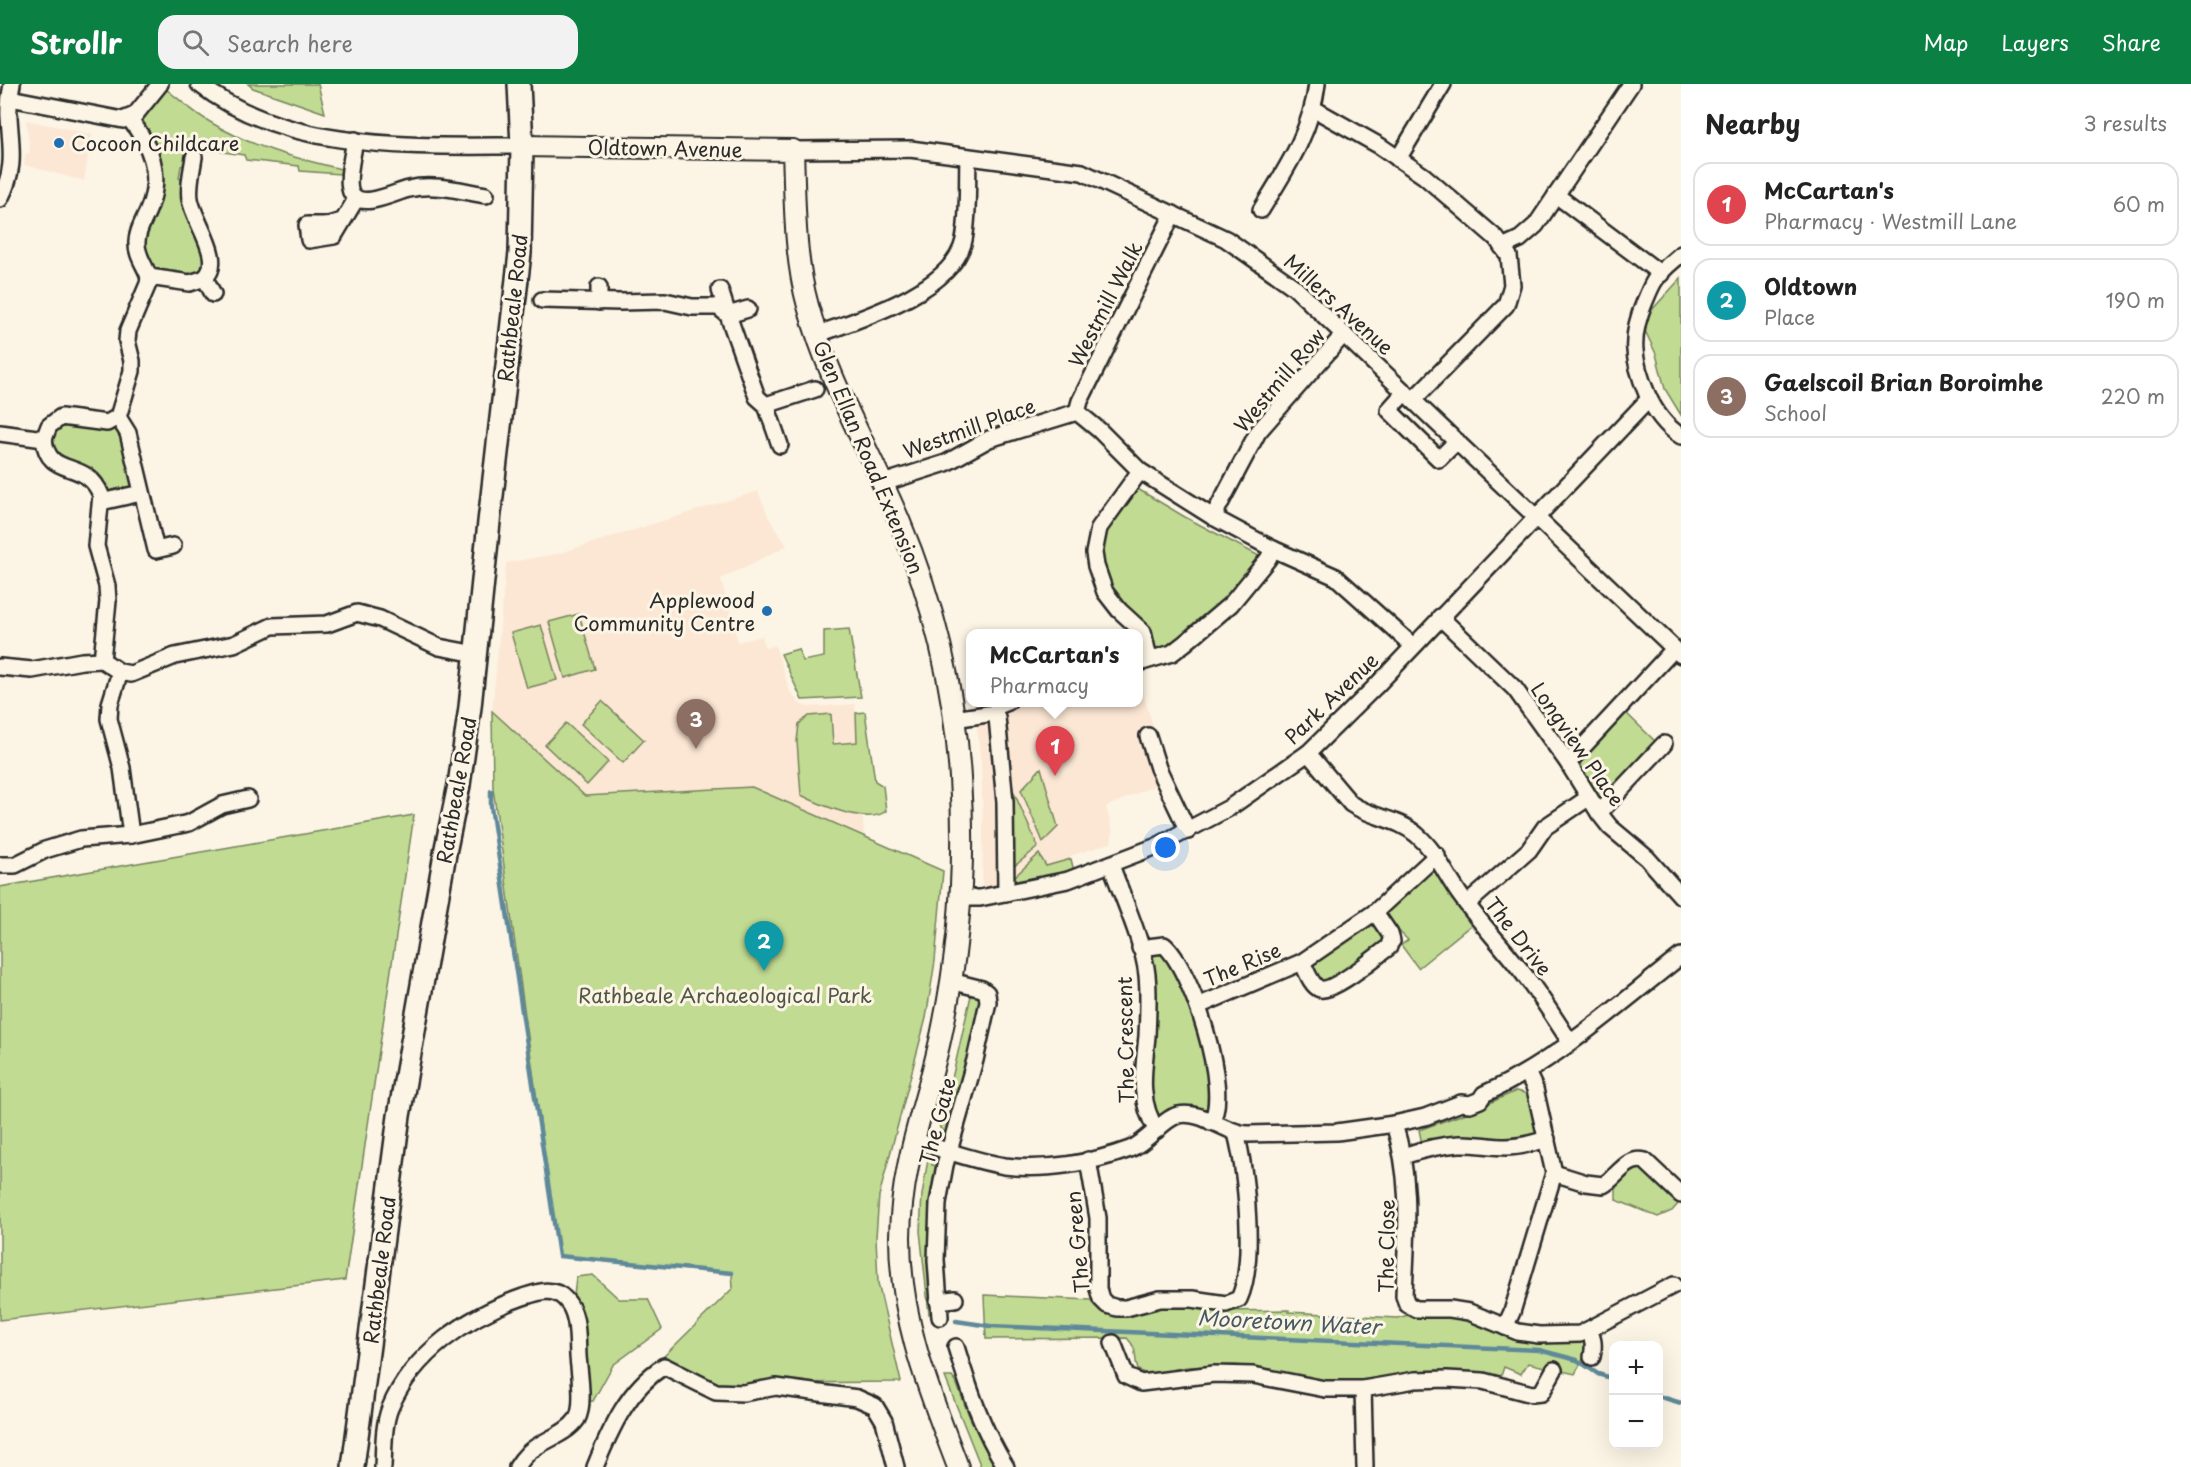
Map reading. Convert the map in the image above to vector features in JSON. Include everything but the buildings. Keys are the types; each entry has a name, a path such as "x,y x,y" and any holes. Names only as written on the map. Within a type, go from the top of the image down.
{"main road":[{"name":"Rathbeale Road","path":"353,1467 399,1116 459,785 476,654 520,253 522,146 519,84"}],"street":[{"path":"0,199 12,165 9,117 11,91 117,120 129,118 139,111 160,84"},
{"path":"199,84 236,109 312,135 415,146 522,146"},
{"path":"1261,210 1294,157 1314,109 1317,84"},
{"path":"1398,159 1443,84"},
{"path":"1502,247 1520,239 1536,225 1630,84"},
{"path":"1314,109 1424,176 1496,238 1509,256 1512,285 1506,305 1409,396 1389,410 1440,459 1457,441"},
{"path":"102,660 108,601 107,586 96,546 101,502 98,487 88,475 53,463 47,456 44,439 49,426 61,417 107,423 118,417 132,371 127,341 128,331 149,277 138,255 136,244 140,227 152,200 156,178 155,166 146,142 129,118"},
{"path":"355,140 350,184 352,194 356,199 369,201 419,187 486,195"},
{"name":"Oldtown Avenue","path":"522,146 800,150"},
{"name":"Millers Avenue","path":"800,150 910,149 1082,172 1226,239 1294,287 1678,652"},
{"name":"Glen Ellan Road Extension","path":"800,150 798,255 808,307 827,362 900,522 925,593 941,650 954,719 962,808 960,898 951,981 940,1039 912,1140 903,1197 900,1238 905,1292 916,1354 958,1467"},
{"path":"149,277 190,283 205,278 212,269 213,257 197,223 190,200 189,184 194,157"},
{"path":"818,334 881,312 924,289 955,262 964,241 968,157"},
{"path":"1556,195 1661,274"},
{"path":"342,221 356,199"},
{"name":"Westmill Walk","path":"1077,412 1080,401 1173,214"},
{"path":"1681,254 1655,279 1641,311 1635,332 1634,354 1649,399 1660,416 1681,436"},
{"path":"205,278 213,294"},
{"path":"720,290 757,398 766,405 780,445"},
{"path":"542,300 599,294 664,301 692,307 713,306 721,308 728,315"},
{"path":"728,315 748,309"},
{"name":"Westmill Row","path":"1213,517 1258,432 1344,334"},
{"path":"766,405 815,389"},
{"name":"Park Avenue","path":"960,898 980,898 1068,880 1157,846 1188,831 1253,792 1308,753 1343,720 1649,399"},
{"path":"1077,412 1099,430 1140,471 1213,517 1273,549 1336,577 1413,646"},
{"name":"Westmill Place","path":"883,483 946,463 989,439 1077,412"},
{"path":"118,417 128,434 156,550 173,546"},
{"path":"0,433 44,439"},
{"path":"1140,471 1099,528 1094,553 1105,592 1119,610 1140,629"},
{"path":"101,502 141,493"},
{"path":"1143,632 1144,661 1172,653 1231,604 1268,559 1273,549"},
{"path":"0,667 32,670 82,661 102,660 120,672 131,674 141,672 169,658 234,644 272,626 327,624 357,613 380,619 439,647 476,654"},
{"name":"Longview Place","path":"1440,617 1515,689 1568,763 1599,813 1610,826 1647,858 1681,896"},
{"path":"1568,763 1678,652"},
{"path":"120,672 110,704 109,719 122,768 131,835"},
{"path":"994,712 997,707"},
{"path":"954,719 994,712"},
{"path":"994,712 997,717 1002,765 1006,893"},
{"path":"1148,736 1158,768 1188,831"},
{"path":"1599,813 1664,744"},
{"name":"The Drive","path":"1308,753 1351,804 1360,810 1405,826 1437,855 1458,893 1528,979 1570,1042"},
{"path":"1467,904 1529,850 1545,827 1588,798"},
{"path":"0,866 15,865 45,850 81,839 131,835 189,823 222,805 248,799"},
{"name":"The Rise","path":"1198,1006 1302,962 1375,912 1437,855"},
{"name":"The Crescent","path":"1111,865 1147,973 1144,1101 1146,1112 1157,1130"},
{"name":"The Rise","path":"1302,962 1316,986 1321,989 1338,984 1389,947 1392,941 1390,934 1375,912"},
{"name":"The Crescent","path":"1140,948 1164,945 1172,952 1198,1006 1216,1080 1216,1116 1211,1122"},
{"path":"912,1140 1005,1166 1054,1166 1088,1160 1135,1147 1171,1118 1179,1115 1196,1116 1236,1134 1337,1132 1425,1117 1480,1100 1484,1094 1527,1072 1570,1042 1681,956"},
{"name":"The Gate","path":"940,1317 936,1260 938,1203 949,1151 975,1060 988,1002 987,993 982,988 951,981"},
{"path":"1505,1327 1512,1312 1554,1173 1535,1089 1527,1072"},
{"name":"The Close","path":"1394,1124 1403,1156 1408,1191 1404,1296 1407,1304 1416,1309 1450,1309 1469,1312 1518,1332 1539,1335 1580,1334 1674,1285"},
{"name":"The Green","path":"1088,1160 1098,1218 1097,1269 1101,1299 1107,1305 1117,1308 1160,1299 1192,1299 1226,1304 1239,1299 1243,1292 1247,1254 1248,1218 1236,1134"},
{"path":"1403,1156 1439,1146 1476,1143 1505,1147 1523,1146 1547,1139"},
{"path":"1554,1173 1586,1183 1603,1185 1630,1162 1638,1159 1645,1161 1681,1195"},
{"path":"383,1467 385,1434 390,1409 417,1366 432,1350 474,1317 495,1307 545,1291 554,1291 572,1306 575,1319 580,1408 577,1418 570,1426 528,1453 517,1467"},
{"path":"938,1300 954,1299"},
{"path":"1589,1330 1594,1346 1592,1357"},
{"path":"1113,1343 1126,1376 1141,1383 1214,1374 1253,1375 1325,1389 1363,1389 1415,1380 1448,1379 1483,1381 1532,1394 1541,1393 1554,1370"},
{"path":"956,1347 972,1399 1006,1467"},
{"path":"595,1467 619,1414 648,1377 664,1366 716,1392 743,1394 776,1387 857,1398 875,1406 884,1421 896,1467"},
{"path":"1363,1389 1365,1467"}],"shaded area":[{"name":"Cocoon Childcare","path":"26,120 92,134 84,181 24,165 25,155 30,152"},
{"path":"758,491 769,518 787,546 721,579 738,642 762,636 765,648 775,645 790,691 800,704 808,707 855,704 864,835 752,787 585,796 492,711 506,563 560,553"},
{"path":"1143,693 1166,768 1172,778 1106,807 1113,832 1111,843 1070,856 1074,871 982,890 981,765 974,707 1143,707"}],"green space":[{"path":"248,84 318,84 325,113 253,88"},
{"path":"166,89 198,115 226,131 274,151 341,169 340,174 300,171 299,166 246,160 244,155 203,149 201,158 181,166 179,178 183,181 205,252 206,267 197,277 168,275 156,269 148,261 144,252 145,234 160,197 158,155 142,123"},
{"path":"1681,278 1681,415 1665,389 1656,354 1641,322"},
{"path":"69,425 102,430 116,429 122,436 132,485 130,490 112,496 64,461 52,449 57,430"},
{"path":"1136,488 1261,557 1229,597 1170,647 1158,650 1140,619 1111,590 1103,559 1105,536 1109,526"},
{"path":"579,614 595,669 565,678 549,622"},
{"path":"541,625 557,680 527,688 511,633"},
{"path":"849,629 861,697 802,700 781,654 798,649 803,661 824,657 824,631"},
{"path":"602,701 644,740 623,763 581,724"},
{"name":"Rathbeale Archaeological Park","path":"492,711 585,796 752,787 943,871 935,961 926,1018 879,1196 876,1237 878,1283 901,1382 773,1383 743,1389 720,1386 661,1359 733,1288 732,1273 559,1256 493,788"},
{"path":"1624,711 1657,743 1605,799 1595,794 1578,767 1578,762"},
{"path":"865,712 875,781 883,786 886,811 878,815 856,815 831,808 801,795 797,741 799,724 809,716 831,714 833,744 857,742 856,713"},
{"path":"566,723 608,762 587,785 545,745"},
{"path":"1041,768 1058,827 1043,842 1021,790"},
{"path":"1013,790 1038,847 1012,868 1010,793"},
{"path":"414,815 345,1280 0,1320 0,887"},
{"path":"1039,854 1046,866 1071,859 1074,871 1013,885 1011,880"},
{"path":"1437,872 1472,918 1468,921 1471,925 1418,968 1401,945 1408,940 1392,924 1387,912 1427,874"},
{"path":"1371,925 1386,937 1382,945 1336,977 1319,981 1313,968 1315,961"},
{"path":"1155,953 1163,953 1183,989 1197,1027 1206,1067 1207,1108 1203,1111 1163,1116 1156,1115 1154,1111 1149,1082 1152,960"},
{"path":"972,991 978,994 980,1000 978,1013 962,1084 946,1134 939,1124"},
{"path":"1516,1091 1528,1094 1537,1126 1535,1134 1524,1139 1422,1144 1419,1130 1472,1111"},
{"path":"928,1159 933,1160 932,1165 937,1165 929,1222 933,1313 929,1314 920,1231 922,1195"},
{"path":"1639,1168 1644,1169 1676,1198 1678,1204 1672,1211 1658,1217 1616,1200 1616,1186"},
{"path":"593,1275 619,1299 648,1299 662,1329 613,1365 593,1401 586,1402 582,1314 574,1296 576,1277"},
{"path":"984,1295 1091,1300 1104,1312 1112,1314 1167,1305 1190,1305 1224,1311 1289,1310 1289,1312 1397,1318 1409,1315 1456,1317 1484,1326 1581,1341 1584,1343 1585,1351 1575,1374 1528,1363 1521,1374 1504,1367 1500,1379 1438,1370 1343,1382 1316,1381 1262,1368 1235,1365 1187,1367 1148,1375 1138,1370 1134,1350 1127,1338 986,1339"},
{"path":"945,1377 952,1377 956,1382 970,1418 996,1467 981,1467"}],"waterway":[{"path":"491,791 491,806 559,1256 732,1273"},
{"name":"Mooretown Water","path":"956,1321 990,1326 1539,1350 1577,1360 1598,1374 1609,1377"},
{"name":"Mooretown Water","path":"1663,1398 1681,1403"}],"place":[{"name":"Cocoon Childcare","path":"59,143"},
{"name":"Applewood Community Centre","path":"767,611"},
{"name":"Gaelscoil Brian Boroimhe","path":"696,749"},
{"name":"McCartan's","path":"1055,776"},
{"name":"Oldtown","path":"764,971"}]}
